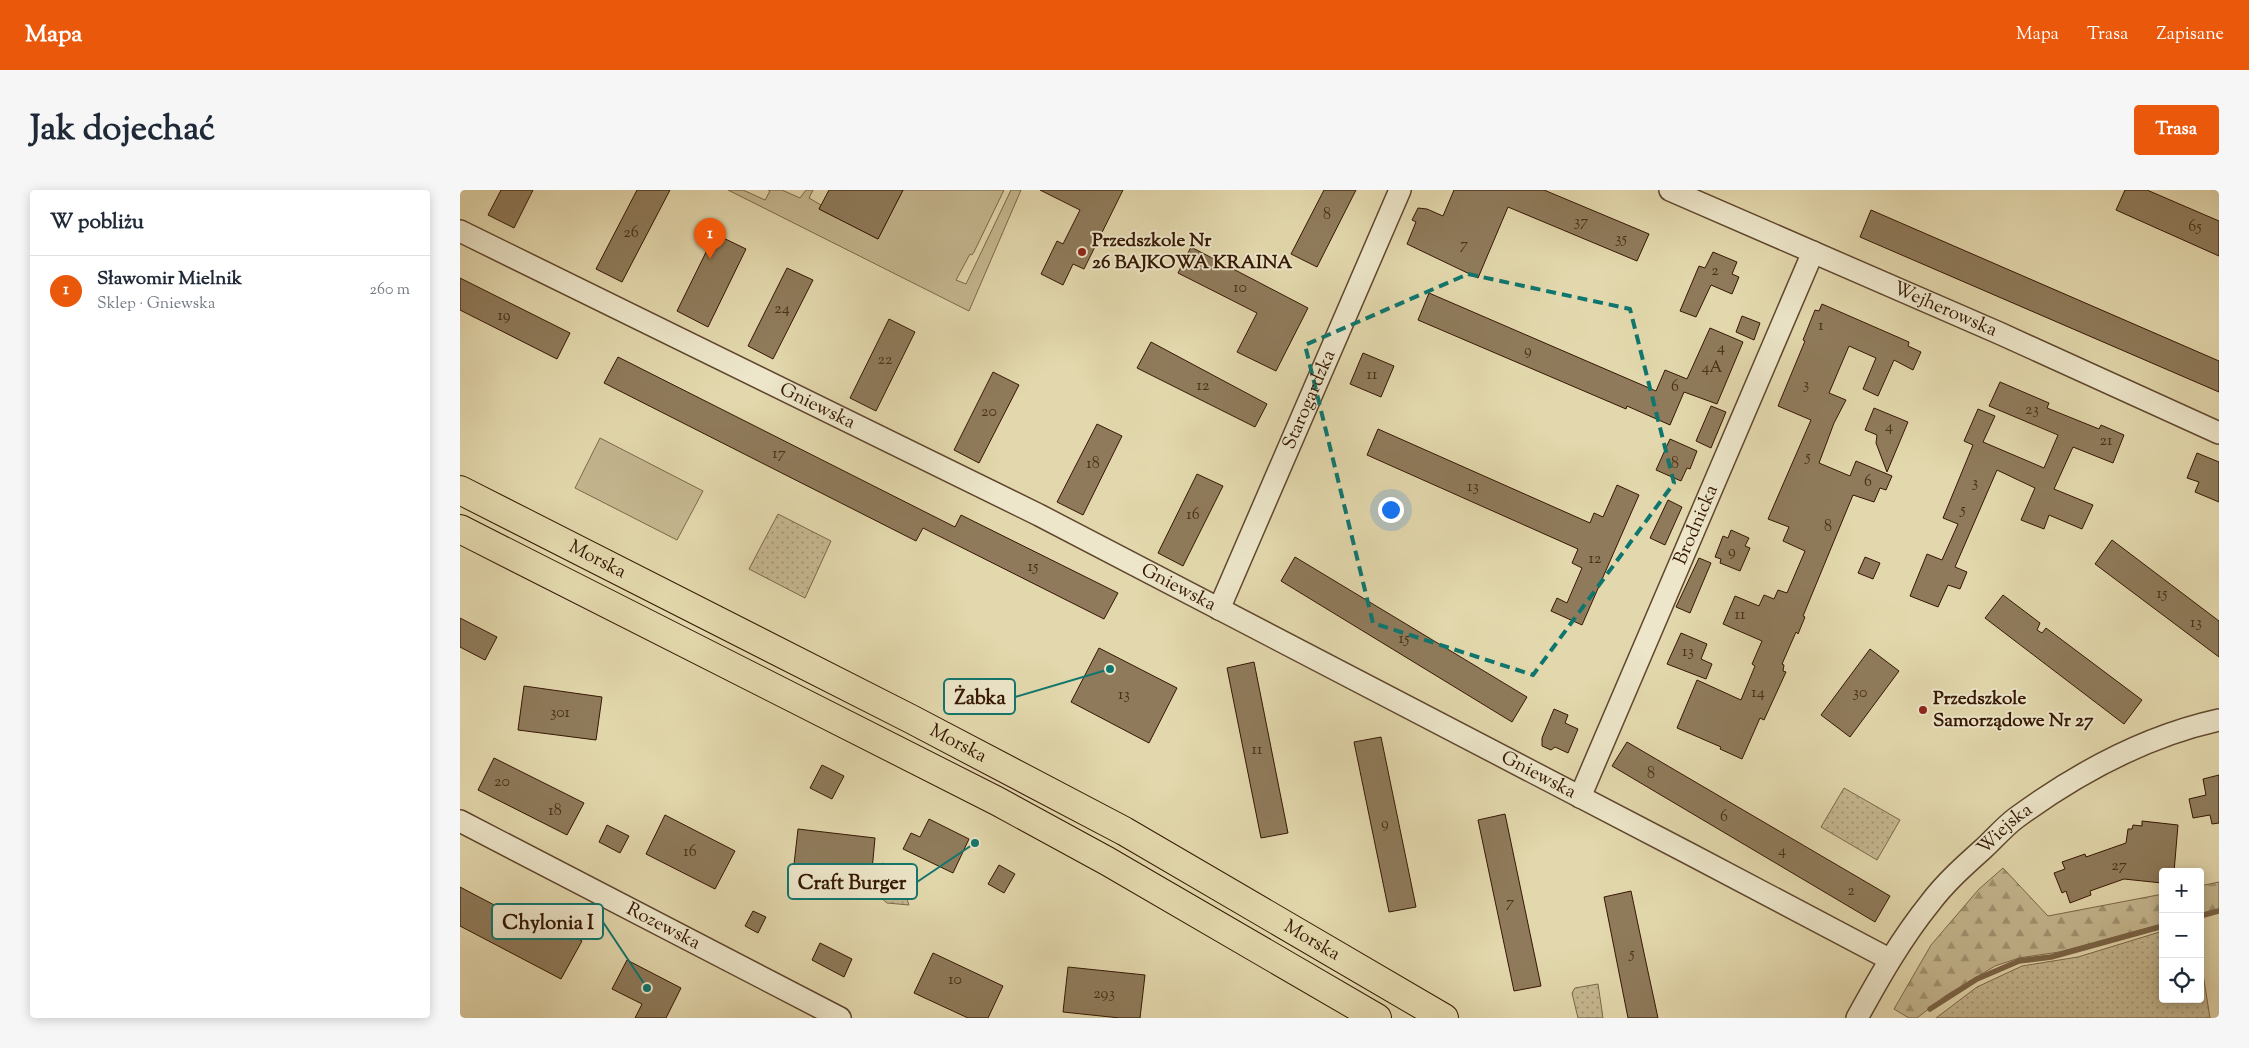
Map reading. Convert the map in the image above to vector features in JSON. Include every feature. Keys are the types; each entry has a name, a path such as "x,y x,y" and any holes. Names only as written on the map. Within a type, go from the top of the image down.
{"main road":[{"name":"Morska","path":"460,490 902,715 1124,831 1444,1018"},
{"name":"Morska","path":"460,529 997,801 1107,861 1377,1018"}],"street":[{"name":"Starogardzka","path":"1219,609 1400,190"},
{"name":"Wejherowska","path":"1670,190 2219,433"},
{"name":"Gniewska","path":"460,231 1039,516 1580,796 1889,960"},
{"name":"Brodnicka","path":"1580,796 1813,252"},
{"name":"Wiejska","path":"1857,1018 1889,960 1931,901 1959,870 2015,819 2076,778 2106,762 2174,732 2219,720"},
{"name":"Rozewska","path":"460,821 840,1018"}],"highlighted area":[{"path":"1468,274 1630,309 1674,483 1533,675 1373,623 1305,345"}],"green space":[{"path":"728,190 743,190 765,200 770,191 768,190 782,190 800,198 806,190 813,190 809,198 821,205 819,209 878,239 903,190 1004,190 974,252 972,255 970,254 956,280 966,284 1011,190 1021,190 969,311"},
{"path":"600,438 703,491 677,540 575,488"},
{"path":"778,514 831,541 805,598 749,569"},
{"path":"1844,788 1900,820 1877,860 1821,827"},
{"path":"882,863 896,867 909,905 887,903 878,895"},
{"path":"2003,868 2048,916 2159,895 2159,925 2059,952 2019,958 1995,966 1945,996 1917,1018 1909,1018 1894,1009 1931,945 1979,889"},
{"path":"2219,882 2219,909 2204,913 2204,885"},
{"path":"2159,932 2159,1003 2204,1003 2204,980 2210,1018 1936,1018 1977,987 2022,966 2078,957"},
{"path":"1598,984 1603,1018 1578,1018 1572,993 1575,988"}],"building":[{"path":"501,190 533,190 514,228 488,215"},
{"path":"637,190 670,190 622,282 596,269"},
{"path":"829,190 903,190 878,239 819,209"},
{"path":"1040,190 1123,190 1084,269 1073,264 1063,285 1041,274 1057,241 1063,244 1080,210"},
{"path":"1324,190 1356,190 1317,267 1291,254"},
{"path":"1454,190 1544,190 1649,234 1637,261 1508,207 1478,278 1407,244 1416,222 1412,220 1418,208 1427,209 1443,216"},
{"path":"2125,190 2147,190 2219,221 2219,256 2116,210"},
{"path":"1871,210 2219,361 2219,392 1860,237"},
{"path":"715,234 746,249 708,327 677,311"},
{"path":"1191,247 1308,308 1276,371 1237,352 1257,313 1178,273"},
{"path":"1713,252 1737,262 1732,274 1739,277 1732,294 1711,285 1696,317 1680,311 1699,266 1705,268"},
{"path":"787,268 813,280 773,359 748,346"},
{"path":"460,278 570,333 557,359 460,310"},
{"path":"1429,293 1656,391 1665,370 1687,379 1710,328 1743,342 1717,404 1684,392 1670,425 1627,406 1626,409 1418,320"},
{"path":"1822,304 1909,342 1908,346 1921,352 1913,370 1894,360 1878,396 1863,389 1876,358 1849,346 1829,393 1846,400 1834,423 1819,463 1850,476 1856,461 1892,476 1886,490 1880,488 1874,502 1853,495 1803,616 1805,617 1798,634 1796,632 1782,664 1784,665 1783,671 1786,672 1764,720 1760,718 1742,759 1720,749 1721,747 1677,728 1697,680 1741,700 1755,666 1752,664 1762,641 1723,624 1735,596 1759,606 1764,595 1774,599 1778,590 1787,593 1805,551 1783,541 1789,527 1768,519 1811,420 1778,406 1805,341 1803,340 1815,310 1819,311"},
{"path":"1742,316 1760,323 1754,340 1736,332"},
{"path":"889,319 915,332 876,411 850,398"},
{"path":"1151,342 1267,404 1255,427 1137,368"},
{"path":"1363,353 1394,366 1381,397 1350,384"},
{"path":"618,357 955,527 961,515 1118,593 1104,619 923,528 916,541 604,383"},
{"path":"993,372 1019,385 979,463 954,450"},
{"path":"2000,382 2049,403 2047,408 2099,429 2101,425 2124,435 2113,463 2073,447 2054,489 2093,505 2082,529 2049,515 2044,529 2021,520 2035,488 1997,470 1955,567 1967,572 1960,589 1948,585 1938,607 1910,596 1927,554 1942,560 1958,524 1943,518 1973,445 1964,441 1978,409 1995,416 1983,442 2044,468 2058,435 1989,406"},
{"path":"1711,406 1726,412 1711,448 1696,441"},
{"path":"1874,408 1908,422 1887,472 1876,443 1877,435 1865,430"},
{"path":"1097,424 1122,436 1083,515 1057,502"},
{"path":"1378,429 1590,523 1594,513 1603,517 1617,485 1639,495 1582,625 1551,611 1557,598 1567,603 1582,568 1572,563 1578,549 1367,455"},
{"path":"1670,439 1697,451 1690,469 1687,468 1681,481 1656,470"},
{"path":"2197,453 2219,462 2219,502 2195,492 2199,482 2187,478"},
{"path":"1197,474 1223,486 1183,566 1158,553"},
{"path":"1668,500 1682,507 1665,545 1650,538"},
{"path":"1731,530 1749,538 1745,546 1750,548 1740,571 1720,563 1721,559 1715,557 1723,536 1728,538"},
{"path":"2112,540 2219,621 2219,657 2095,564"},
{"path":"1295,557 1527,697 1512,722 1281,581"},
{"path":"1865,557 1880,563 1873,579 1858,573"},
{"path":"1699,558 1711,563 1690,613 1676,607"},
{"path":"2003,595 2040,623 2037,630 2042,633 2046,628 2142,700 2124,724 1985,618"},
{"path":"460,618 497,637 485,660 460,647"},
{"path":"1681,633 1707,644 1701,659 1712,664 1706,679 1667,664"},
{"path":"1099,648 1177,688 1149,743 1071,702"},
{"path":"1870,649 1899,671 1850,737 1821,715"},
{"path":"1254,662 1288,833 1261,838 1227,668"},
{"path":"524,686 602,697 596,740 518,730"},
{"path":"1554,709 1568,715 1565,723 1578,729 1568,753 1555,747 1551,750 1542,746 1542,738"},
{"path":"1381,737 1416,907 1389,912 1354,742"},
{"path":"1627,742 1890,896 1875,922 1612,766"},
{"path":"494,758 584,803 567,835 478,790"},
{"path":"822,765 844,776 832,799 810,788"},
{"path":"2219,775 2219,823 2212,824 2210,815 2193,818 2189,799 2206,795 2203,779"},
{"path":"1505,814 1541,986 1514,991 1478,820"},
{"path":"665,815 735,851 715,889 646,854"},
{"path":"929,819 969,839 953,873 903,849 911,833 920,837"},
{"path":"2142,821 2178,825 2174,868 2159,868 2159,883 2124,879 2090,891 2091,895 2070,903 2066,891 2062,893 2054,873 2065,869 2062,862 2085,854 2086,857 2126,843 2128,829 2132,829 2133,825 2142,826"},
{"path":"607,825 629,836 620,853 599,842"},
{"path":"798,829 875,838 871,881 793,873"},
{"path":"999,865 1015,874 1004,893 988,884"},
{"path":"460,887 555,937 559,929 582,941 561,979 460,926"},
{"path":"1631,891 1658,1018 1628,1018 1604,897"},
{"path":"753,911 766,917 758,933 745,926"},
{"path":"820,943 852,959 844,977 812,960"},
{"path":"933,953 1003,986 988,1018 968,1018 914,993"},
{"path":"627,960 681,988 666,1018 635,1018 642,1004 612,989"},
{"path":"1068,967 1145,975 1140,1018 1120,1018 1063,1012"}],"waterway":[{"path":"2204,915 2219,911"},
{"path":"1930,1009 1977,979 2019,961 2051,957 2159,927"}],"place":[{"name":"Przedszkole Nr 26 BAJKOWA KRAINA","path":"1082,252"},
{"name":"Sławomir Mielnik","path":"710,259"},
{"name":"Żabka","path":"1110,669"},
{"name":"Przedszkole Samorządowe Nr 27","path":"1923,710"},
{"name":"Craft Burger","path":"975,843"},
{"name":"Chylonia I","path":"647,988"}]}
